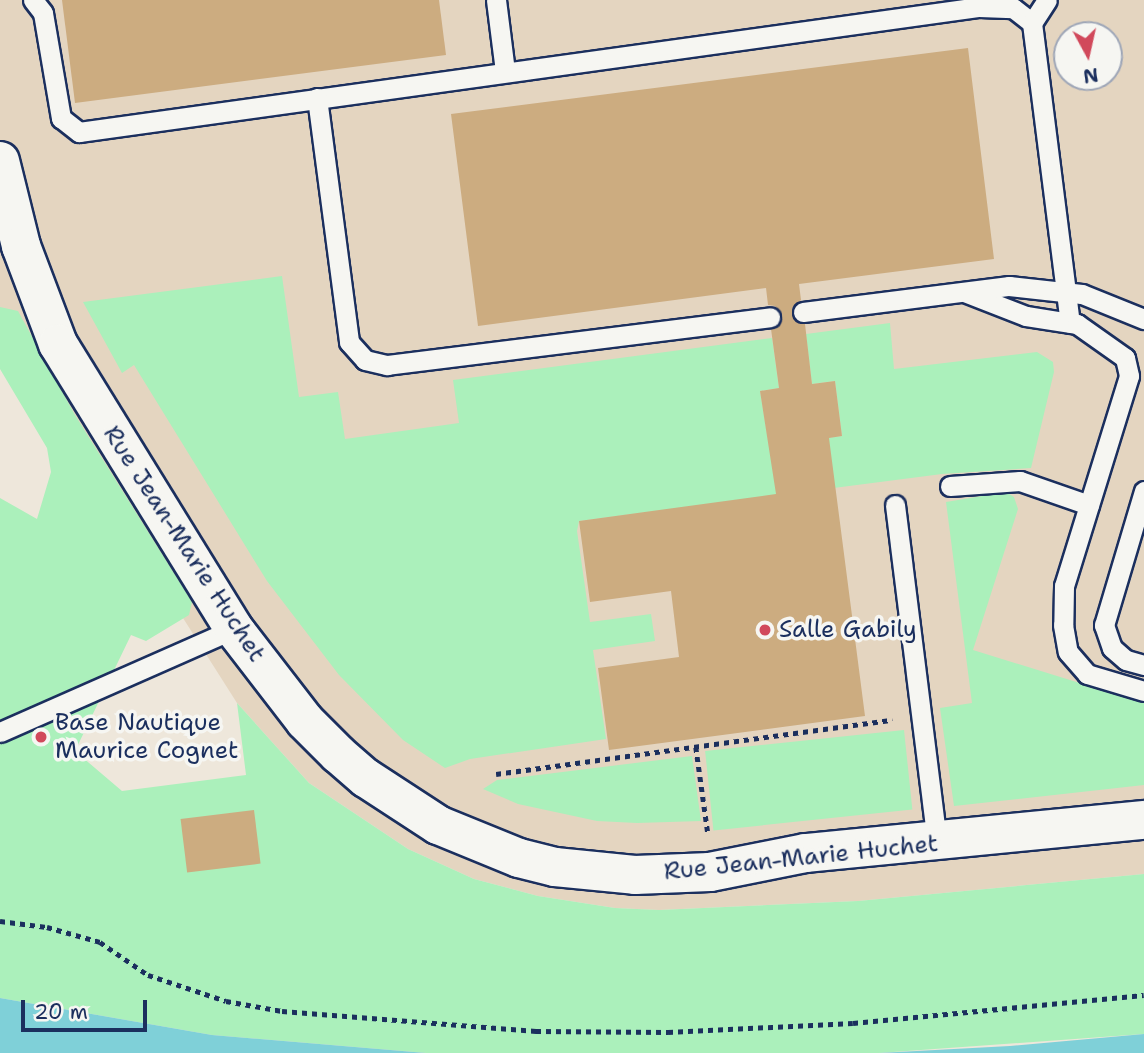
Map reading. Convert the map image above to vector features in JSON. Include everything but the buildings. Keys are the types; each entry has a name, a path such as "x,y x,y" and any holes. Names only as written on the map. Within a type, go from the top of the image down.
{"street":[{"name":"Rue Jean-Marie Huchet","path":"0,161 21,246 58,344 234,629 306,721 338,754 366,778 438,825 487,847 555,867 635,875 710,872 806,853 1144,820"}],"lane":[{"path":"33,0 43,13 61,118 79,132 979,7 1013,8 1032,23"},
{"path":"496,0 506,71"},
{"path":"1047,0 1032,23 1070,323"},
{"path":"317,98 349,342 365,360 387,365 770,317"},
{"path":"803,312 1009,286 1082,294 1144,319"},
{"path":"964,292 1026,316 1077,324 1125,358 1129,376 1064,586 1063,625 1068,652 1087,674 1144,691"},
{"path":"950,486 1020,481 1089,505"},
{"path":"1144,491 1104,625 1112,648 1126,660 1144,666"},
{"path":"895,505 937,842"},
{"path":"0,732 234,629"}],"path":[{"path":"496,774 921,717"},
{"path":"696,747 708,821 710,872"},
{"path":"0,921 47,927 100,942 148,975 226,1002 282,1011 536,1031 668,1032 853,1023 1144,995"}],"shaded area":[{"path":"0,0 1144,0 1144,874 858,901 659,910 615,908 538,896 474,879 408,849 309,783 237,703 0,330"}],"green space":[{"path":"282,276 299,397 338,392 345,439 459,423 453,380 772,338 779,388 760,391 769,446 842,436 835,381 812,384 806,334 890,323 894,369 1037,352 1053,362 1054,372 1031,468 942,474 579,521 577,531 590,622 651,614 655,641 593,650 606,739 470,759 445,768 403,740 339,675 267,581 134,365 122,373 83,302"},
{"path":"0,307 18,311 75,415 192,602 189,615 146,641 131,635 75,751 122,791 246,775 237,703 309,783 408,849 474,879 538,896 615,908 659,910 858,901 1144,874 1144,1034 879,1053 426,1053 212,1035 0,998 0,498 37,519 51,472 47,448 0,369"},
{"path":"1006,492 1014,497 1018,509 973,650 1144,703 1144,785 954,806 940,708 972,703 946,502"},
{"path":"904,730 912,810 713,830 705,751"},
{"path":"692,756 701,821 597,821 518,804 483,789 497,780"}],"water":[{"path":"0,998 212,1035 426,1053 0,1053"},
{"path":"1144,1034 1144,1053 879,1053 1010,1046"}],"place":[{"name":"Salle Gabily","path":"765,630"},
{"name":"Base Nautique Maurice Cognet","path":"41,737"}]}
